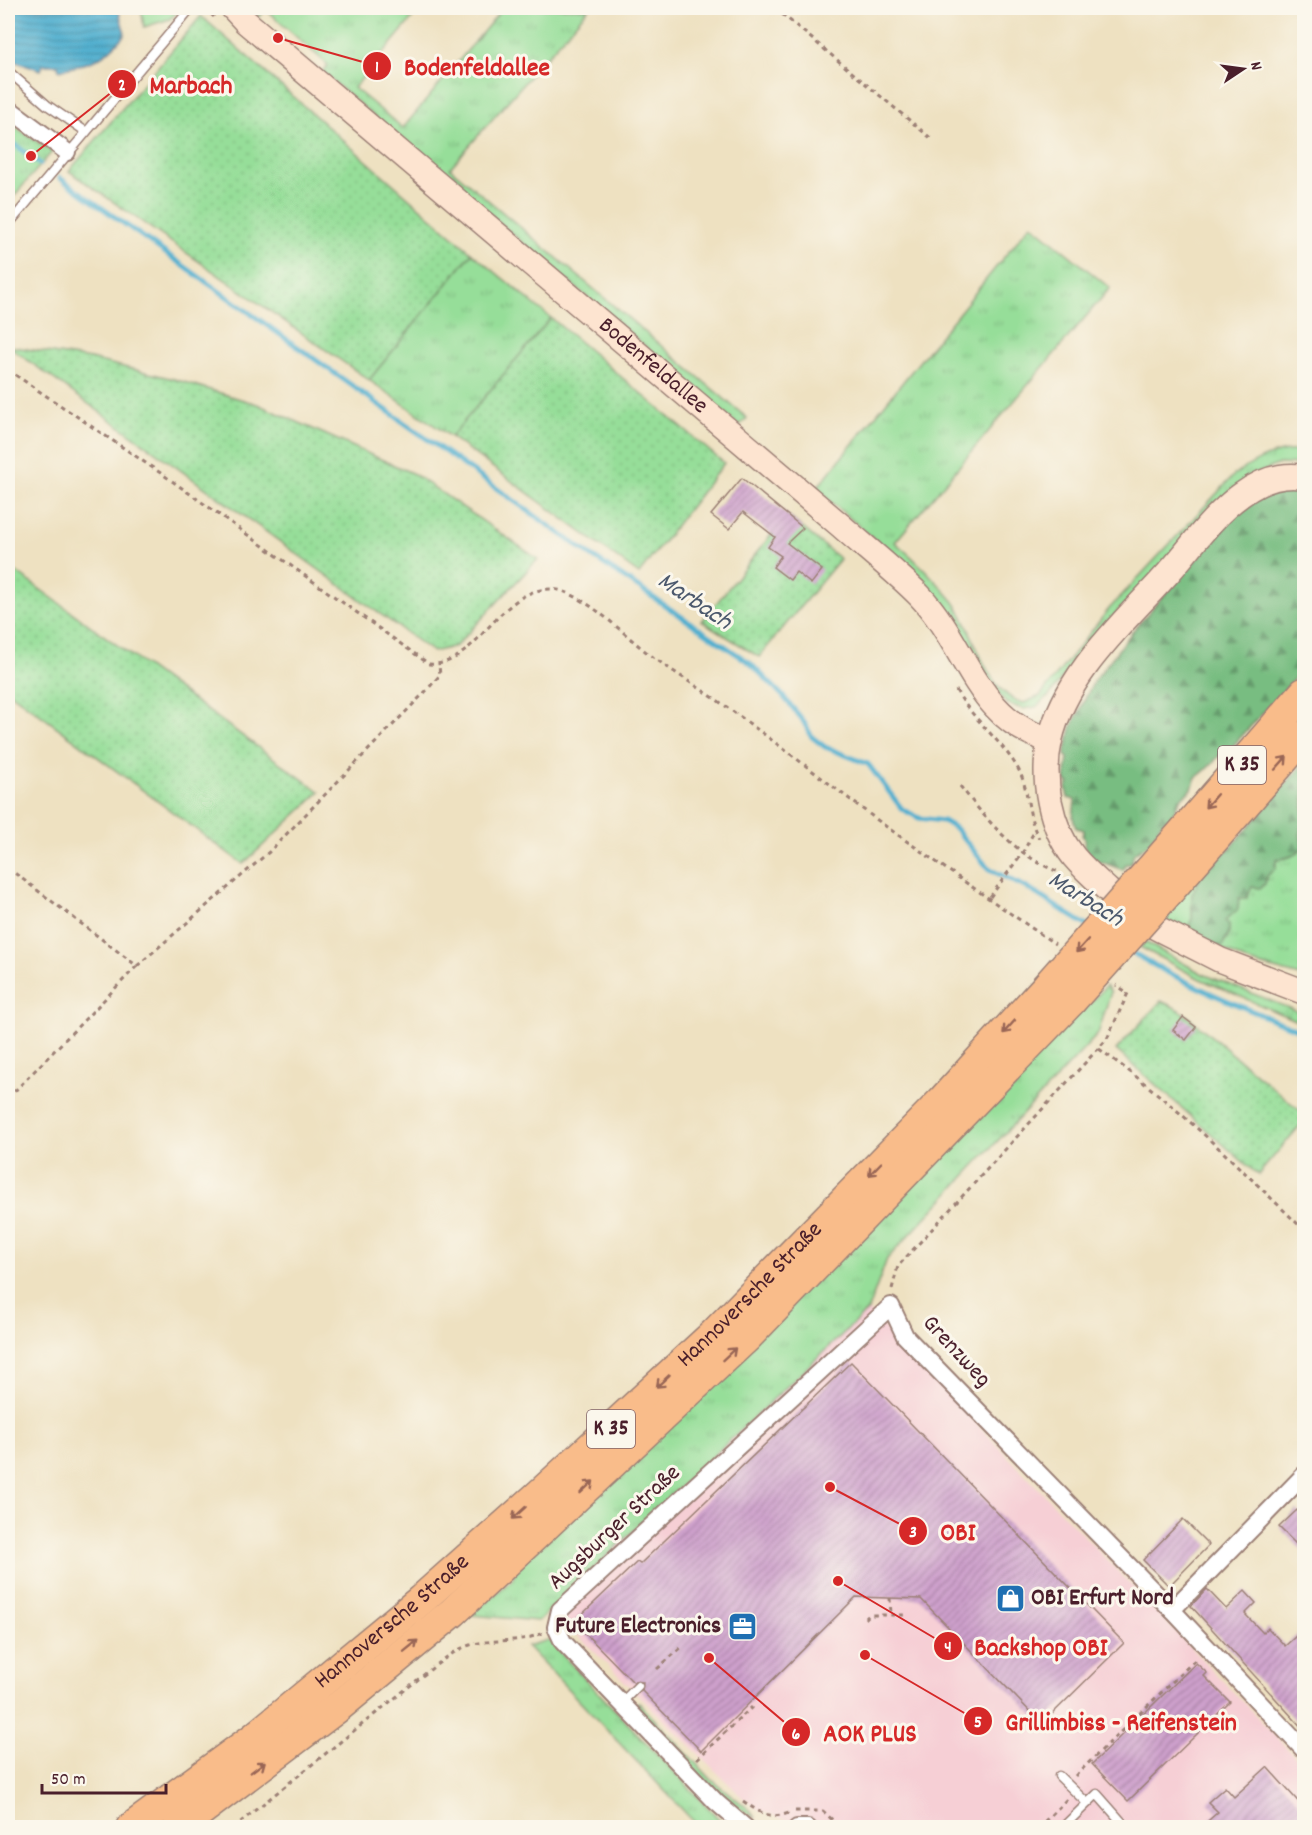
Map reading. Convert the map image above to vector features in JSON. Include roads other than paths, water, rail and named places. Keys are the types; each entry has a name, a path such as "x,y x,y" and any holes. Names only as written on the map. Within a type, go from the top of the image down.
{"highway":[{"name":"Hannoversche Straße","path":"1160,880 1305,693"},
{"name":"Hannoversche Straße","path":"178,1827 338,1707 453,1612 746,1338 1160,880 1305,736"},
{"name":"Hannoversche Straße","path":"131,1827 281,1716 421,1600 558,1478 722,1326 943,1100 1060,993"}],"street":[{"name":"Bodenfeldallee","path":"224,13 246,22 840,525 919,596 952,636 990,703 1011,724 1035,736 1050,740"},
{"path":"8,108 67,152"},
{"path":"1110,892 1073,856 1060,831 1048,790 1050,740 1068,692 1079,676 1217,516 1241,495 1264,481 1282,476 1305,477"},
{"path":"1157,928 1220,960 1305,992"},
{"path":"1270,978 1305,983"},
{"name":"Grenzweg","path":"891,1306 905,1336 1208,1647 1305,1750"},
{"name":"Augsburger Straße","path":"746,1827 716,1802 563,1642 556,1627 560,1610 891,1306"},
{"path":"1172,1610 1305,1475"},
{"path":"797,1827 808,1827"}],"lane":[{"path":"8,225 67,152 191,8"},
{"path":"8,71 47,105 85,131"},
{"path":"622,1702 638,1686"},
{"path":"1059,1776 1087,1803"},
{"path":"1062,1827 1097,1794 1127,1827"}],"water":[{"path":"8,8 118,8 125,34 110,50 96,60 59,70 58,65 43,65 41,70 8,59"}],"waterway":[{"name":"Marbach","path":"8,139 40,164"},
{"name":"Marbach","path":"60,178 586,552 750,663 782,695 802,719 812,737 825,747 868,764 902,809 919,818 943,821 955,828 989,869 1027,888 1089,927"},
{"name":"Marbach","path":"1128,950 1192,985 1304,1032"}],"place":[{"name":"Bodenfeldallee","path":"278,38"},
{"name":"Marbach","path":"31,156"},
{"name":"OBI","path":"830,1487"},
{"name":"Backshop OBI","path":"838,1581"},
{"name":"OBI Erfurt Nord","path":"1010,1599"},
{"name":"Future Electronics","path":"742,1627"},
{"name":"Grillimbiss - Reifenstein","path":"865,1655"},
{"name":"AOK PLUS","path":"709,1658"}]}
